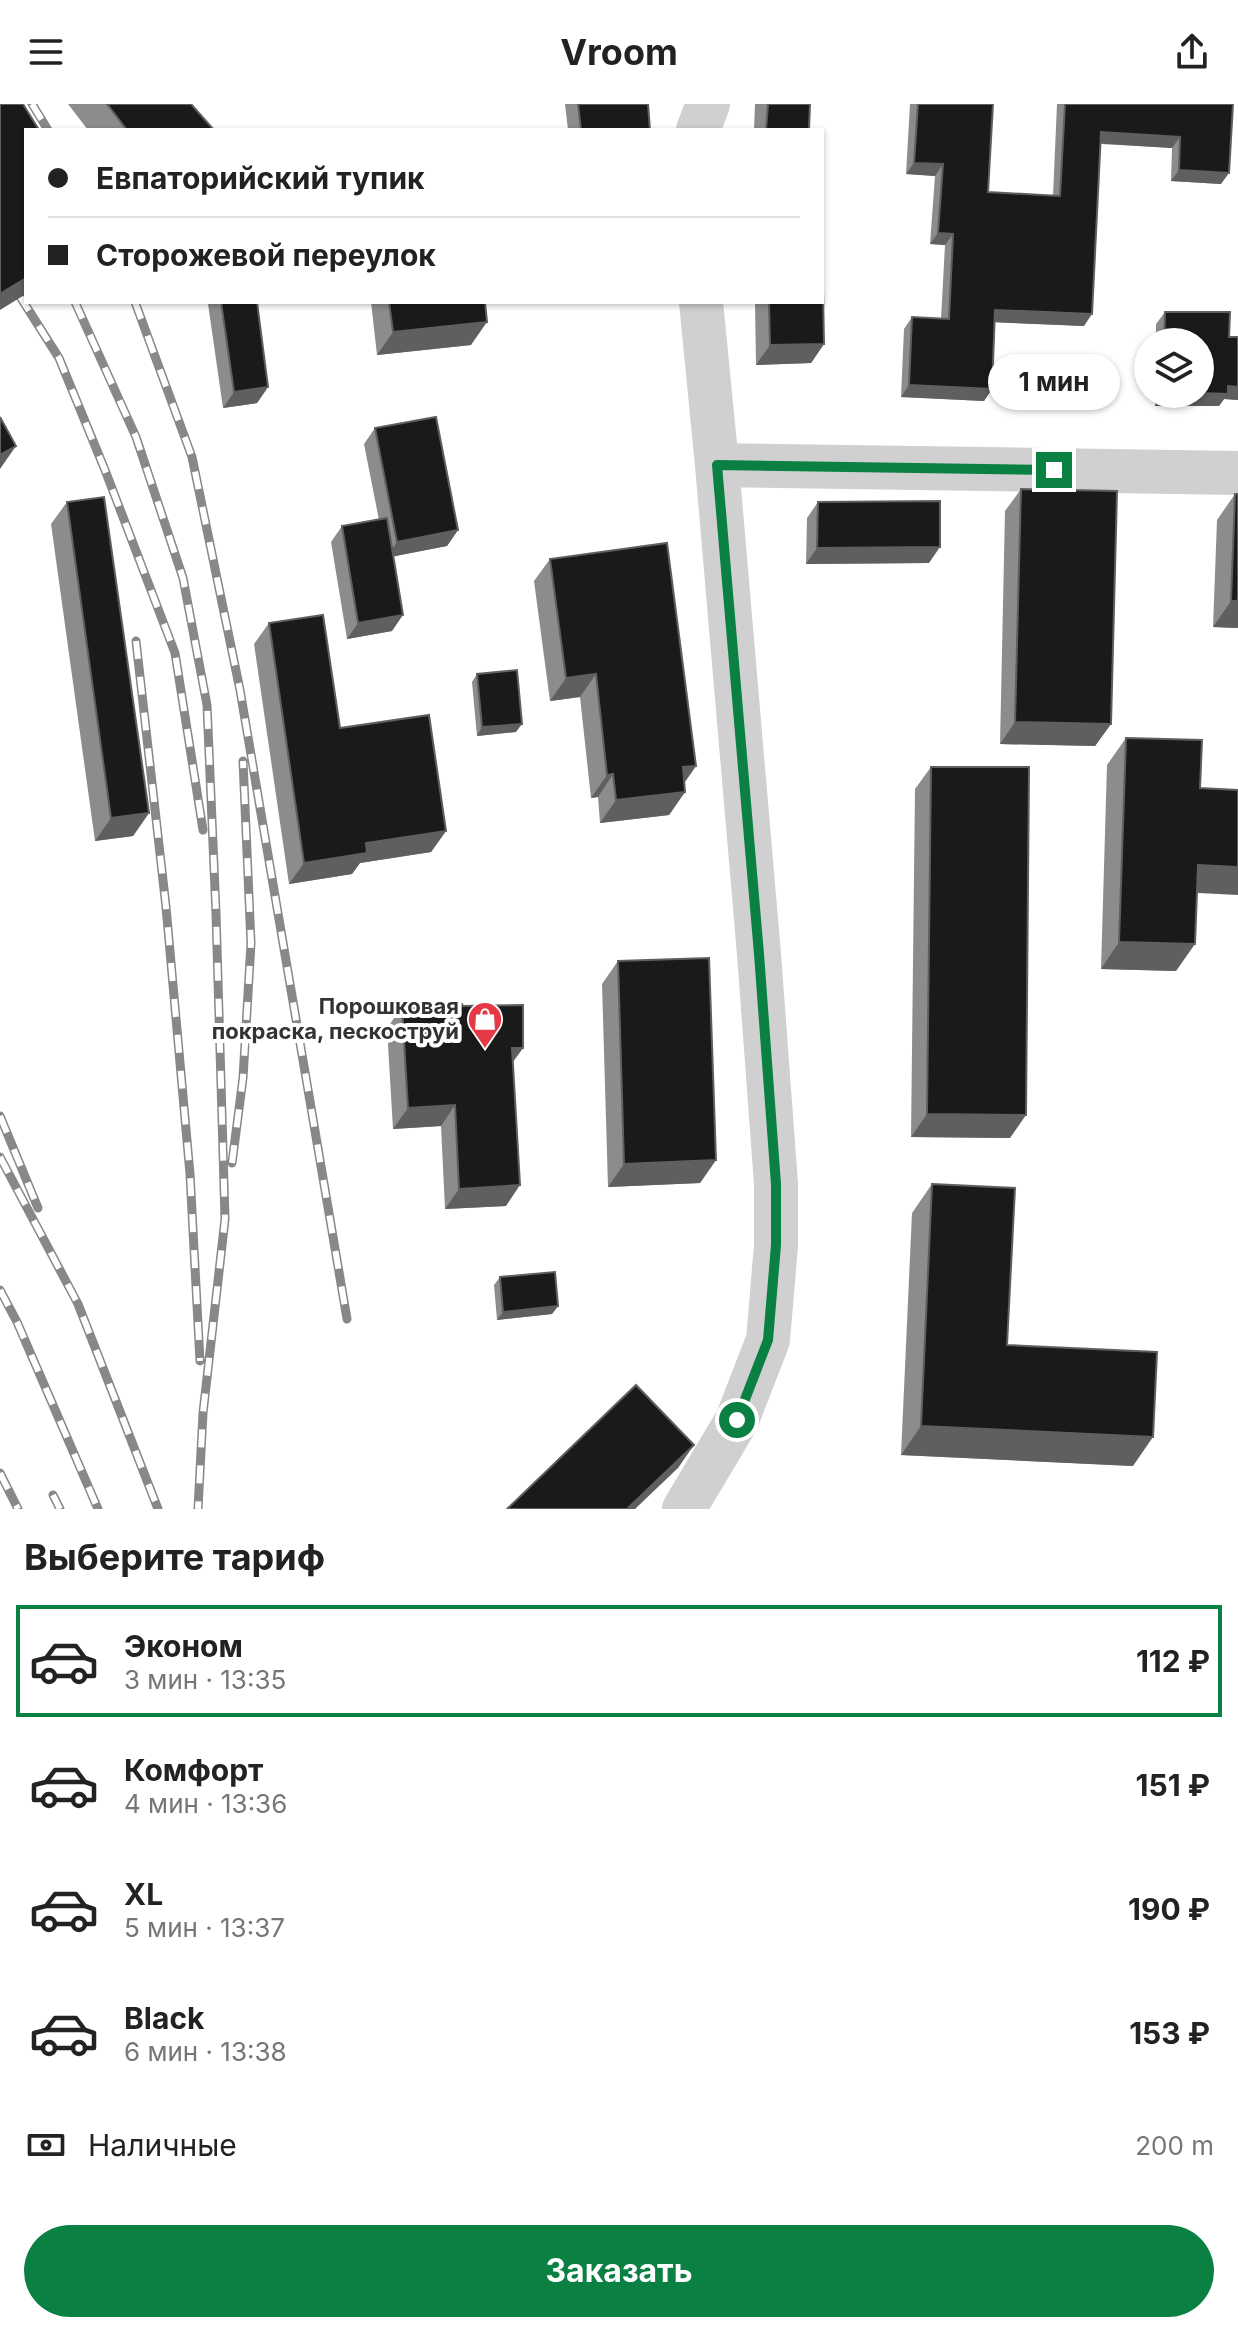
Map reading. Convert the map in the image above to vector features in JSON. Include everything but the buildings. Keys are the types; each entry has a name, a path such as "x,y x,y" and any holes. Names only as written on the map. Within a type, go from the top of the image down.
{"street":[{"path":"699,128 708,104"},
{"path":"684,1509 737,1420 768,1340 776,1245 776,1184 761,984 701,304"},
{"path":"717,465 1238,473"}],"railway":[{"path":"32,104 47,128"},
{"path":"0,265 24,303"},
{"path":"25,304 59,358 175,653 203,830"},
{"path":"76,304 136,437 183,578 207,705 225,1219 203,1413 198,1509"},
{"path":"136,304 192,457 240,690 347,1319"},
{"path":"136,641 166,907 190,1174 200,1361"},
{"path":"232,1163 243,1078 251,943 243,761"},
{"path":"0,1116 38,1208"},
{"path":"0,1157 78,1304 158,1509"},
{"path":"0,1290 17,1322 98,1509"},
{"path":"0,1473 18,1509"},
{"path":"53,1495 60,1509"}],"place":[{"name":"Порошковая покраска, пескоструй","path":"485,1050"}],"route":[{"path":"737,1420 768,1340 776,1245 776,1184 717,465 1054,470"}]}
